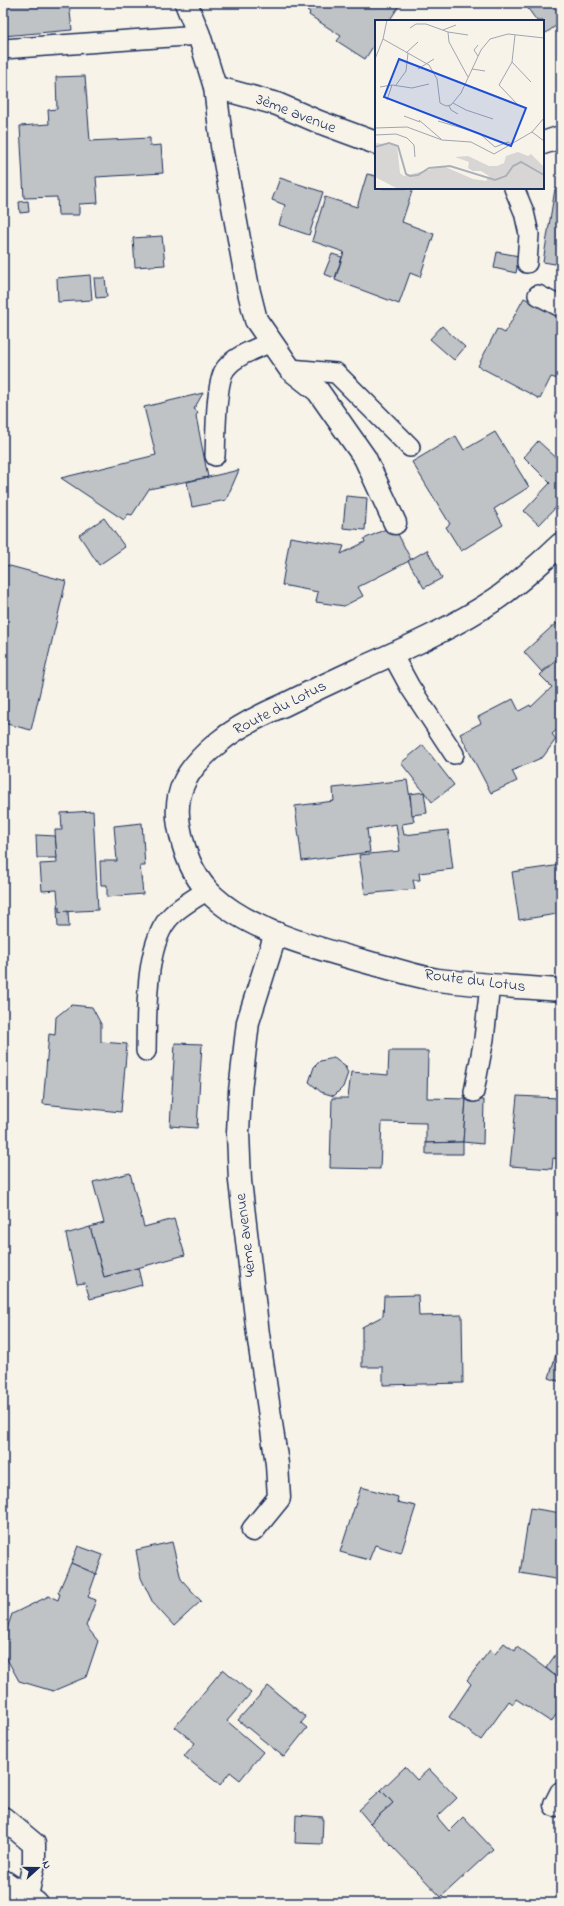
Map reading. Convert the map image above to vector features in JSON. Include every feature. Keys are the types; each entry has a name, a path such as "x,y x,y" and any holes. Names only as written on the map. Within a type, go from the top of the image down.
{"street":[{"path":"186,3 199,35 215,87 222,146 248,288 256,320 290,369 318,391 365,458 395,523"},
{"name":"3ème avenue","path":"215,87 277,104 319,122 375,143"},
{"path":"544,143 561,137"},
{"name":"Route du Lotus","path":"561,544 537,567 496,598 455,623 250,721 220,740 198,760 183,781 177,804 179,828 185,851 196,875 207,890 230,911 276,932 324,950 436,979 490,985 561,990"},
{"name":"4ème avenue","path":"253,1530 279,1498 277,1464 258,1334 240,1181 238,1133 240,1091 248,1022 276,932"},
{"path":"3,1818 34,1844 31,1900 3,1881"}],"lane":[{"path":"3,49 199,35"},
{"path":"514,189 524,212 529,234 527,262"},
{"path":"538,294 561,307"},
{"path":"215,456 218,401 221,378 225,368 237,358 271,342"},
{"path":"290,369 336,373 410,447"},
{"path":"392,654 410,687 454,754"},
{"path":"146,1051 150,968 158,935 171,915 207,890"},
{"path":"474,1092 484,1039 490,985"}],"building":[{"path":"3,3 69,3 72,30 3,36"},
{"path":"300,3 401,3 390,20 375,20 375,44 365,59 337,41 341,36 309,15 310,12 299,5"},
{"path":"524,3 561,3 561,22 546,33 544,31 544,20 536,20"},
{"path":"85,76 90,141 150,138 150,146 161,145 163,173 96,177 98,203 79,204 79,215 58,215 57,197 24,198 20,126 49,124 48,110 57,109 56,77"},
{"path":"367,174 375,176 375,189 413,189 402,222 434,234 420,277 410,273 399,304 335,280 344,252 312,241 325,197 357,207"},
{"path":"280,178 323,192 309,235 279,225 285,205 272,200"},
{"path":"555,189 561,190 561,265 543,262"},
{"path":"28,201 29,212 20,213 19,202"},
{"path":"162,236 165,265 135,267 133,238"},
{"path":"497,252 519,256 516,273 494,268"},
{"path":"332,254 342,257 335,278 324,274"},
{"path":"90,275 92,300 58,302 57,278"},
{"path":"94,278 105,278 107,297 96,298"},
{"path":"524,298 561,317 561,380 551,377 540,399 478,366 497,329 505,333"},
{"path":"442,326 465,347 454,360 430,339"},
{"path":"203,393 194,409 198,412 196,416 208,477 149,489 132,515 128,514 124,520 61,478 156,455 144,407"},
{"path":"495,432 529,487 494,509 503,525 461,551 446,527 450,524 412,462 456,436 464,450"},
{"path":"538,441 561,462 561,502 539,525 524,511 550,483 524,457"},
{"path":"239,470 226,500 192,507 187,482"},
{"path":"346,496 367,498 365,530 343,528"},
{"path":"104,518 125,547 99,565 79,535"},
{"path":"395,528 411,560 358,587 363,596 344,606 316,602 318,592 282,585 290,537 344,546 341,554 365,542 364,539 386,529 387,532"},
{"path":"427,550 442,578 424,588 408,561"},
{"path":"6,565 66,581 31,730 3,723 3,575"},
{"path":"556,623 561,629 561,655 542,672 524,652"},
{"path":"561,657 561,726 552,734 556,739 543,757 512,771 517,781 491,793 460,734 481,723 478,717 513,699 519,711 530,705 531,707 552,687 540,675"},
{"path":"423,745 454,785 432,802 401,763"},
{"path":"407,780 414,822 402,824 404,835 448,830 453,869 419,873 420,880 413,880 415,889 365,894 359,855 400,851 396,824 367,829 370,852 302,861 295,806 334,801 333,788"},
{"path":"424,792 427,813 412,815 410,794"},
{"path":"93,811 98,910 59,912 57,890 42,891 40,864 57,863 55,830 62,830 61,813"},
{"path":"142,823 145,866 140,866 143,894 107,897 107,885 101,885 100,861 117,861 114,826"},
{"path":"36,835 55,836 57,858 37,858"},
{"path":"561,865 561,925 559,926 557,914 519,920 512,872"},
{"path":"57,907 59,907 59,912 68,911 69,927 58,927"},
{"path":"71,1005 92,1007 101,1024 101,1042 127,1044 121,1112 43,1104 49,1034 55,1035 56,1017"},
{"path":"175,1043 202,1044 197,1128 170,1126"},
{"path":"389,1051 428,1051 427,1098 466,1099 463,1142 426,1143 426,1123 382,1122 380,1169 330,1168 332,1098 348,1098 351,1072 388,1075"},
{"path":"334,1058 347,1068 345,1067 348,1073 343,1087 334,1096 321,1092 309,1082 314,1067 320,1061"},
{"path":"517,1096 558,1098 558,1105 561,1105 561,1159 553,1158 552,1169 510,1166"},
{"path":"466,1099 484,1100 483,1144 463,1142"},
{"path":"463,1142 463,1154 426,1154 426,1143"},
{"path":"130,1173 144,1227 174,1219 185,1255 104,1277 90,1227 104,1223 93,1182"},
{"path":"90,1227 104,1277 138,1268 142,1285 90,1299 85,1283 77,1284 66,1234"},
{"path":"418,1295 419,1316 462,1315 463,1383 383,1385 383,1367 362,1367 362,1327 383,1316 384,1296"},
{"path":"561,1337 561,1382 549,1378"},
{"path":"361,1487 398,1497 397,1502 416,1506 401,1553 375,1545 369,1560 340,1552"},
{"path":"530,1508 561,1513 561,1580 520,1573"},
{"path":"172,1542 181,1579 201,1601 174,1626 153,1603 141,1578 136,1550"},
{"path":"78,1546 103,1555 96,1574 71,1563"},
{"path":"71,1563 96,1574 88,1597 96,1600 86,1626 98,1641 86,1677 53,1691 19,1681 3,1652 3,1641 12,1614 49,1596 58,1600 60,1594 58,1593"},
{"path":"504,1643 515,1651 517,1647 561,1680 561,1708 551,1722 516,1699 513,1704 509,1701 481,1740 449,1717 471,1684 467,1680 490,1650 495,1654"},
{"path":"556,1654 561,1657 561,1676 559,1679 546,1668"},
{"path":"223,1669 251,1693 227,1721 263,1752 240,1780 230,1772 220,1785 184,1756 195,1743 175,1727"},
{"path":"268,1686 306,1717 301,1723 307,1728 284,1757 238,1720"},
{"path":"405,1767 417,1780 429,1769 457,1798 437,1817 449,1831 463,1817 493,1849 441,1897 370,1823 393,1803 381,1790"},
{"path":"381,1790 393,1803 370,1823 359,1810"},
{"path":"296,1815 323,1817 322,1844 295,1843"}]}
